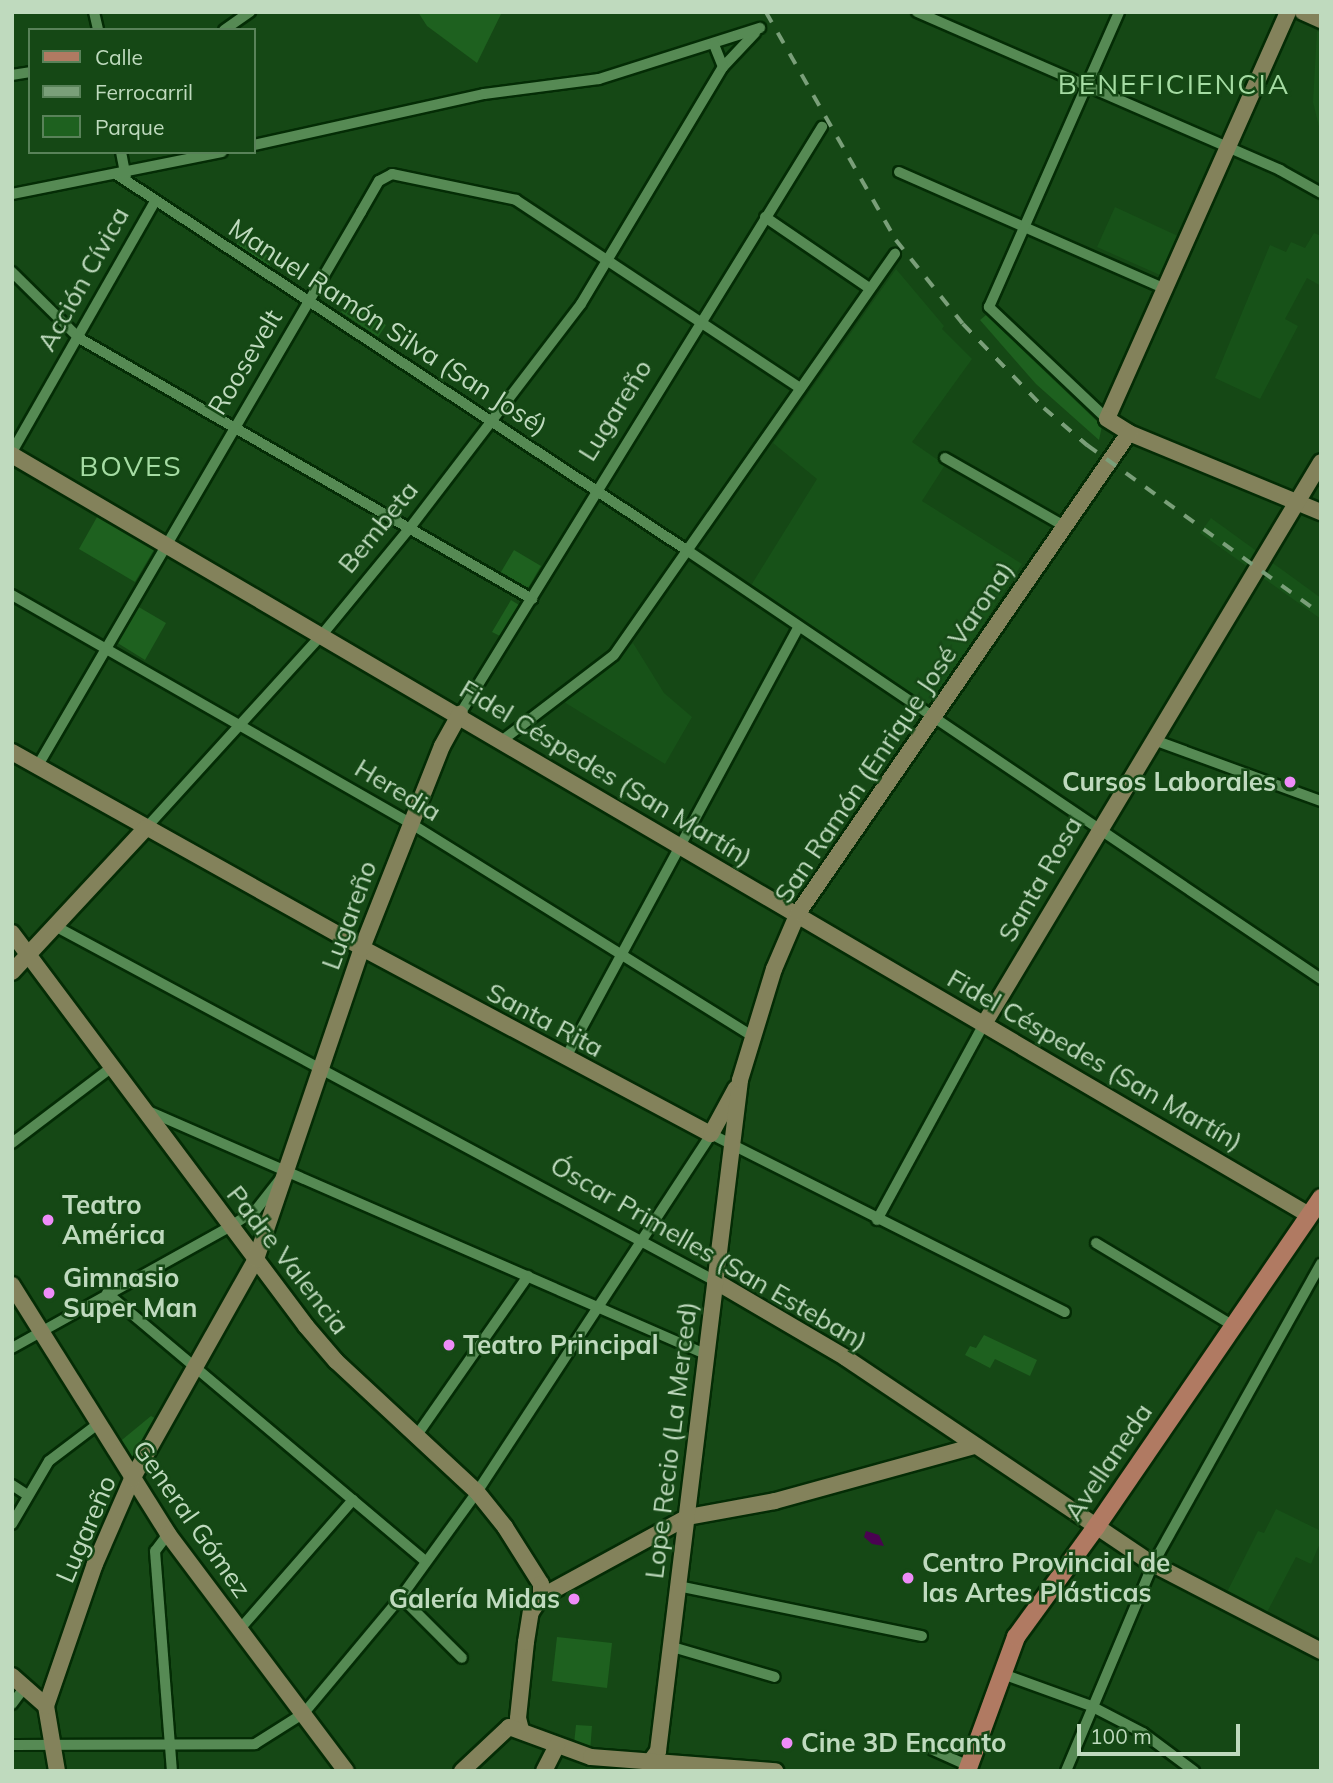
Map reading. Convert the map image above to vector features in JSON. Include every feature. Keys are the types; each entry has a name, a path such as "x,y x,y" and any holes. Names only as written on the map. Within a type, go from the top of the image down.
{"main road":[{"name":"Avellaneda","path":"968,1769 1000,1673 1026,1622 1096,1528 1233,1325 1315,1218 1321,1198"}],"street":[{"path":"227,28 250,12"},
{"path":"917,12 1228,148 1321,193"},
{"path":"945,25 951,12"},
{"path":"1119,12 989,307 1107,419 1129,433 1321,512"},
{"path":"1107,419 1288,12"},
{"path":"1303,12 1321,20"},
{"name":"Bembeta","path":"12,972 321,636 492,424 608,261 723,67 760,28 714,45"},
{"path":"256,145 484,94 599,79 714,45 723,67"},
{"name":"Lugareño","path":"57,1771 50,1748 46,1706 95,1564 132,1470 197,1370 256,1259 362,948 410,823 460,714 532,599 595,490 822,127"},
{"path":"121,154 122,176"},
{"path":"12,194 122,176 214,154"},
{"path":"899,172 1165,289"},
{"name":"Roosevelt","path":"37,766 165,541 379,181 392,174 516,200 800,388"},
{"name":"Manuel Ramón Silva (San José)","path":"122,176 155,201 685,549 1321,979"},
{"name":"Acción Cívica","path":"13,453 155,201"},
{"path":"765,217 869,288"},
{"path":"504,739 614,655 685,549 895,254"},
{"path":"12,272 79,338 532,599"},
{"name":"San Ramón (Enrique José Varona)","path":"740,1080 752,1036 798,913 930,717 1129,433"},
{"name":"Fidel Céspedes (San Martín)","path":"13,453 321,636 504,739 681,849 798,913 1315,1218"},
{"path":"945,458 1064,527"},
{"name":"Santa Rosa","path":"877,1220 984,1024 1098,828 1321,462"},
{"name":"Heredia","path":"12,595 410,823 752,1036"},
{"path":"565,1059 799,628"},
{"path":"1154,740 1321,801"},
{"name":"Santa Rita","path":"12,752 565,1059 877,1220 1065,1312"},
{"name":"Óscar Primelles (San Esteban)","path":"55,926 641,1238 846,1358 1153,1564 1321,1651"},
{"name":"Padre Valencia","path":"12,933 141,1108 336,1362 477,1492 541,1584 541,1597"},
{"path":"12,1143 112,1067"},
{"path":"12,1745 50,1748 255,1744 303,1713 401,1597 477,1492 711,1134 740,1080"},
{"name":"Lope Recio (La Merced)","path":"650,1762 658,1751 740,1080"},
{"path":"141,1108 705,1354"},
{"path":"12,1348 256,1210 285,1172"},
{"path":"1096,1244 1233,1325"},
{"path":"1066,1771 1091,1706 1153,1564 1321,1264"},
{"path":"417,1435 528,1276"},
{"name":"General Gómez","path":"12,1284 99,1423 132,1470 168,1534 346,1771"},
{"path":"107,1293 426,1562"},
{"path":"12,1524 26,1494 49,1461 99,1423"},
{"path":"521,1730 518,1718 526,1642 531,1612 541,1597 688,1517 775,1501 975,1446"},
{"path":"12,1485 26,1494"},
{"path":"240,1630 353,1500"},
{"path":"168,1534 156,1550 172,1771"},
{"path":"678,1586 922,1636"},
{"path":"401,1597 462,1658"},
{"path":"669,1646 775,1677"},
{"path":"1000,1673 1091,1706 1143,1733 1194,1771"},
{"path":"12,1676 46,1706"},
{"path":"12,1704 25,1687"},
{"path":"461,1771 500,1731 521,1730 584,1756 775,1771"},
{"path":"544,1771 556,1745"},
{"path":"48,1771 50,1748"},
{"path":"933,1750 968,1769"}],"shaded area":[{"path":"1317,31 1321,33 1321,135 1313,102"},
{"path":"1115,207 1178,236 1160,275 1097,247"},
{"path":"1314,233 1321,236 1321,286 1307,278 1285,319 1298,326 1260,399 1215,378 1270,245 1286,252 1291,242 1305,248"},
{"path":"896,269 944,326 942,329 972,359 912,442 945,465 922,501 1022,564 930,707 750,587 817,479 773,443"},
{"path":"1211,518 1321,598 1321,619 1200,533"},
{"path":"633,643 664,693 692,717 665,764 564,702"},
{"path":"1276,1509 1321,1531 1321,1541 1311,1564 1296,1557 1265,1616 1225,1596 1258,1531 1264,1533"},
{"path":"866,1531 879,1535 884,1546 872,1544 864,1537"}],"green space":[{"path":"418,12 502,12 477,63 427,26"},
{"path":"241,237 273,259 269,267 236,245"},
{"path":"349,301 386,325 378,337 341,312"},
{"path":"986,315 1102,426 1099,440 1036,384 980,320"},
{"path":"101,510 158,543 135,582 79,549"},
{"path":"514,550 541,566 528,588 501,572"},
{"path":"511,600 519,605 500,636 492,632"},
{"path":"137,606 166,623 145,660 116,642"},
{"path":"984,1335 1037,1360 1030,1376 995,1359 990,1368 965,1355 970,1346 976,1348"},
{"path":"151,1416 162,1422 134,1464 128,1462 117,1444"},
{"path":"557,1637 612,1643 607,1688 552,1681"},
{"path":"576,1725 592,1726 590,1752 574,1744"}],"railway":[{"path":"766,12 896,240 963,324 1044,408 1087,445 1321,614"}],"place":[{"name":"Cursos Laborales","path":"1290,782"},
{"name":"Teatro América","path":"48,1220"},
{"name":"Gimnasio Super Man","path":"49,1293"},
{"name":"Teatro Principal","path":"449,1345"},
{"name":"Centro Provincial de las Artes Plásticas","path":"908,1578"},
{"name":"Galería Midas","path":"574,1599"},
{"name":"Cine 3D Encanto","path":"787,1743"}],"district":[{"name":"BENEFICIENCIA","path":"1174,84"},
{"name":"BOVES","path":"131,466"}]}
